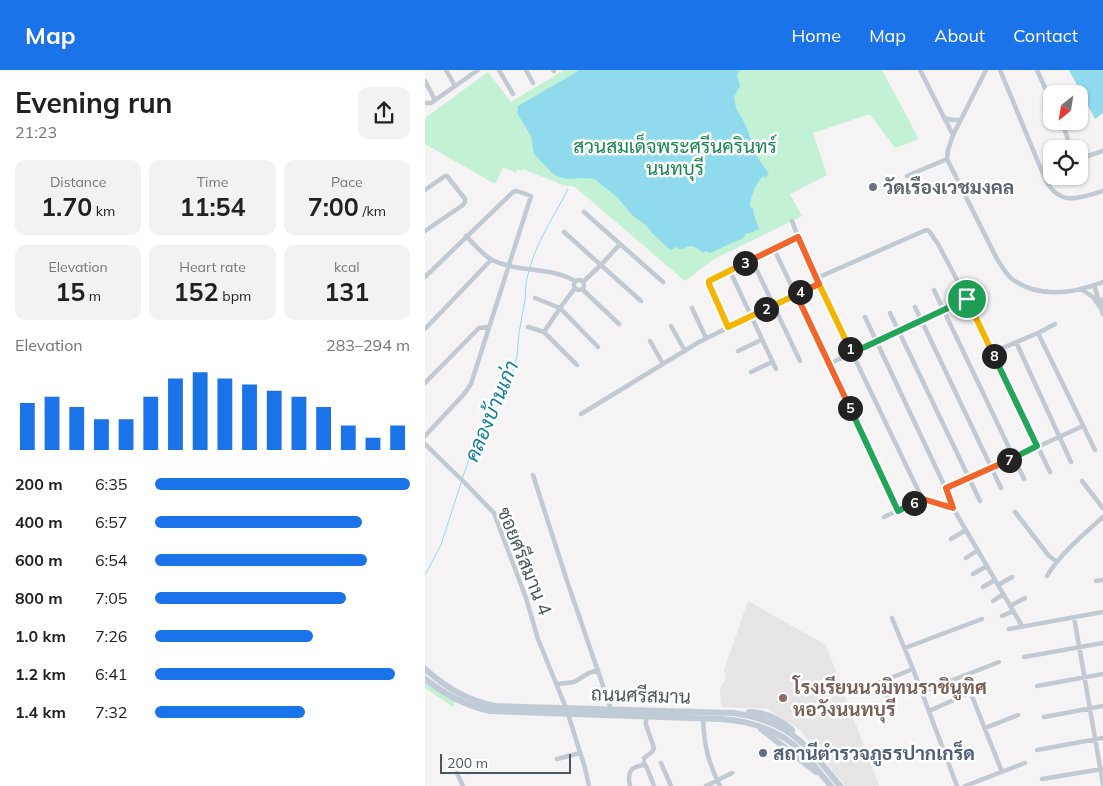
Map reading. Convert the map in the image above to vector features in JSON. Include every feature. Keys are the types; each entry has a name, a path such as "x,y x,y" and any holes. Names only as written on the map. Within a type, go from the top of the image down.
{"main road":[{"name":"ถนนศรีสมาน","path":"425,669 459,694 495,706 703,718 753,724 778,741 829,784"},
{"name":"ถนนศรีสมาน","path":"425,679 447,696 481,709 496,712 611,709 753,712 766,714 783,722 790,728 840,786"}],"street":[{"path":"446,70 455,86"},
{"path":"499,70 513,94"},
{"path":"526,70 533,83"},
{"path":"921,70 953,135"},
{"path":"986,70 953,135 947,159 996,257 1011,278 1031,289 1052,293 1079,289 1103,282"},
{"path":"1000,70 1046,181 1055,194 1067,199 1103,190"},
{"path":"1037,70 1044,85"},
{"path":"425,104 431,103 475,71"},
{"path":"425,81 435,100"},
{"path":"944,118 960,120"},
{"path":"1088,156 1103,151"},
{"path":"907,176 947,159"},
{"path":"425,190 447,176 465,199 465,202 425,231"},
{"path":"425,277 513,192 517,191 531,196 474,376 468,389 425,436"},
{"path":"584,212 663,282"},
{"path":"792,221 819,284 923,499"},
{"path":"817,278 928,230 931,232 967,299 1050,472"},
{"path":"564,232 641,301"},
{"path":"466,236 491,260 509,266 561,274 575,281 583,282"},
{"path":"728,327 709,281 798,237"},
{"path":"582,289 584,286 583,282 620,244"},
{"path":"774,249 898,511"},
{"path":"425,329 491,260"},
{"path":"752,260 800,361"},
{"path":"730,271 775,369"},
{"path":"544,332 575,288 575,281"},
{"path":"581,414 706,338 819,284"},
{"path":"1094,285 1102,312"},
{"path":"575,288 582,289 619,324"},
{"path":"1079,289 1093,297 1102,312"},
{"path":"934,290 1025,480"},
{"path":"535,298 560,308 598,347"},
{"path":"829,364 967,299"},
{"path":"1102,312 1103,299"},
{"path":"692,308 706,338"},
{"path":"915,308 1001,488"},
{"path":"890,312 980,501"},
{"path":"865,317 946,488 953,508 1022,626"},
{"path":"993,352 1055,324"},
{"path":"528,326 544,332 577,365"},
{"path":"671,326 685,351"},
{"path":"425,383 479,328 489,327"},
{"path":"1038,333 1095,450"},
{"path":"650,340 663,364"},
{"path":"737,351 761,340"},
{"path":"1016,342 1071,462"},
{"path":"751,372 772,362"},
{"path":"946,488 1083,426"},
{"name":"ซอยศรีสมาน 4","path":"425,444 494,513 526,598 538,639 567,711 589,786"},
{"path":"533,475 611,709"},
{"path":"1082,481 1103,508"},
{"path":"885,517 923,499 953,508"},
{"path":"1015,512 1049,556 1057,562"},
{"path":"1047,576 1081,536 1103,517"},
{"path":"951,539 966,530"},
{"path":"966,558 978,550"},
{"path":"973,574 987,566"},
{"path":"998,585 1012,577"},
{"path":"983,587 995,580"},
{"path":"1096,581 1103,580"},
{"path":"993,601 1003,594"},
{"path":"1010,606 1025,598"},
{"path":"1002,616 1013,611"},
{"path":"1009,629 1103,612"},
{"path":"1074,617 1102,769 1103,784"},
{"path":"892,618 957,786"},
{"path":"905,648 982,619"},
{"path":"1024,657 1103,643"},
{"path":"922,692 999,662"},
{"path":"850,694 913,669"},
{"path":"557,684 574,682 598,670"},
{"path":"1037,686 1103,674"},
{"path":"965,676 1002,772"},
{"path":"882,682 888,700"},
{"path":"929,711 971,692"},
{"path":"1044,717 1103,706"},
{"path":"985,728 1018,715"},
{"path":"645,716 654,748 644,759 648,765 646,767 653,786"},
{"path":"703,718 703,735 707,754 721,786"},
{"path":"1037,750 1103,738"},
{"path":"557,759 580,753"},
{"path":"661,763 671,786"},
{"path":"965,786 1025,763"},
{"path":"630,786 629,776 632,769 635,766 646,767"},
{"path":"1042,779 1102,769"},
{"path":"457,773 463,786"},
{"path":"706,786 732,773"}],"shaded area":[{"name":"โรงเรียนนวมิทนราชินูทิศ หอวังนนทบุรี","path":"748,601 826,645 879,786 845,786 800,730 768,709 721,707 720,688 726,678 724,670"}],"green space":[{"name":"สวนสมเด็จพระศรีนครินทร์ นนทบุรี","path":"564,70 882,70 919,139 895,148 870,114 813,133 827,175 790,194 802,216 714,259 685,281 575,187 563,185 523,169 521,171 517,169 516,173 503,167 495,184 425,144 425,118 488,72 511,102"},
{"path":"425,683 455,702 453,707 425,688"}],"water":[{"name":"สวนสมเด็จพระศรีนครินทร์ นนทบุรี","path":"580,70 741,70 737,75 740,86 734,97 736,108 746,126 758,158 769,174 765,178 763,176 758,183 754,190 750,207 753,208 759,229 745,234 741,239 710,253 706,251 703,253 691,246 682,249 675,247 670,250 646,225 633,216 617,197 594,179 568,179 552,173 534,154 531,136 517,113 518,106"},
{"path":"1069,70 1103,70 1103,113 1095,119 1088,106 1088,85 1077,85"}],"waterway":[{"name":"คลองบ้านเก่า","path":"530,267 542,237 568,189"},
{"name":"คลองบ้านเก่า","path":"462,479 477,437 513,371 517,356 529,271"},
{"name":"คลองบ้านเก่า","path":"425,575 441,545 461,483"}],"place":[{"name":"วัดเรืองเวชมงคล","path":"873,187"},
{"name":"โรงเรียนนวมิทนราชินูทิศ หอวังนนทบุรี","path":"783,698"},
{"name":"สถานีตำรวจภูธรปากเกร็ด","path":"763,753"}],"route":[{"path":"967,299 852,353 819,284 796,294 728,327 709,281 798,237 819,284 796,294 898,511 923,499 953,508 946,488 1037,446 967,299"}]}
